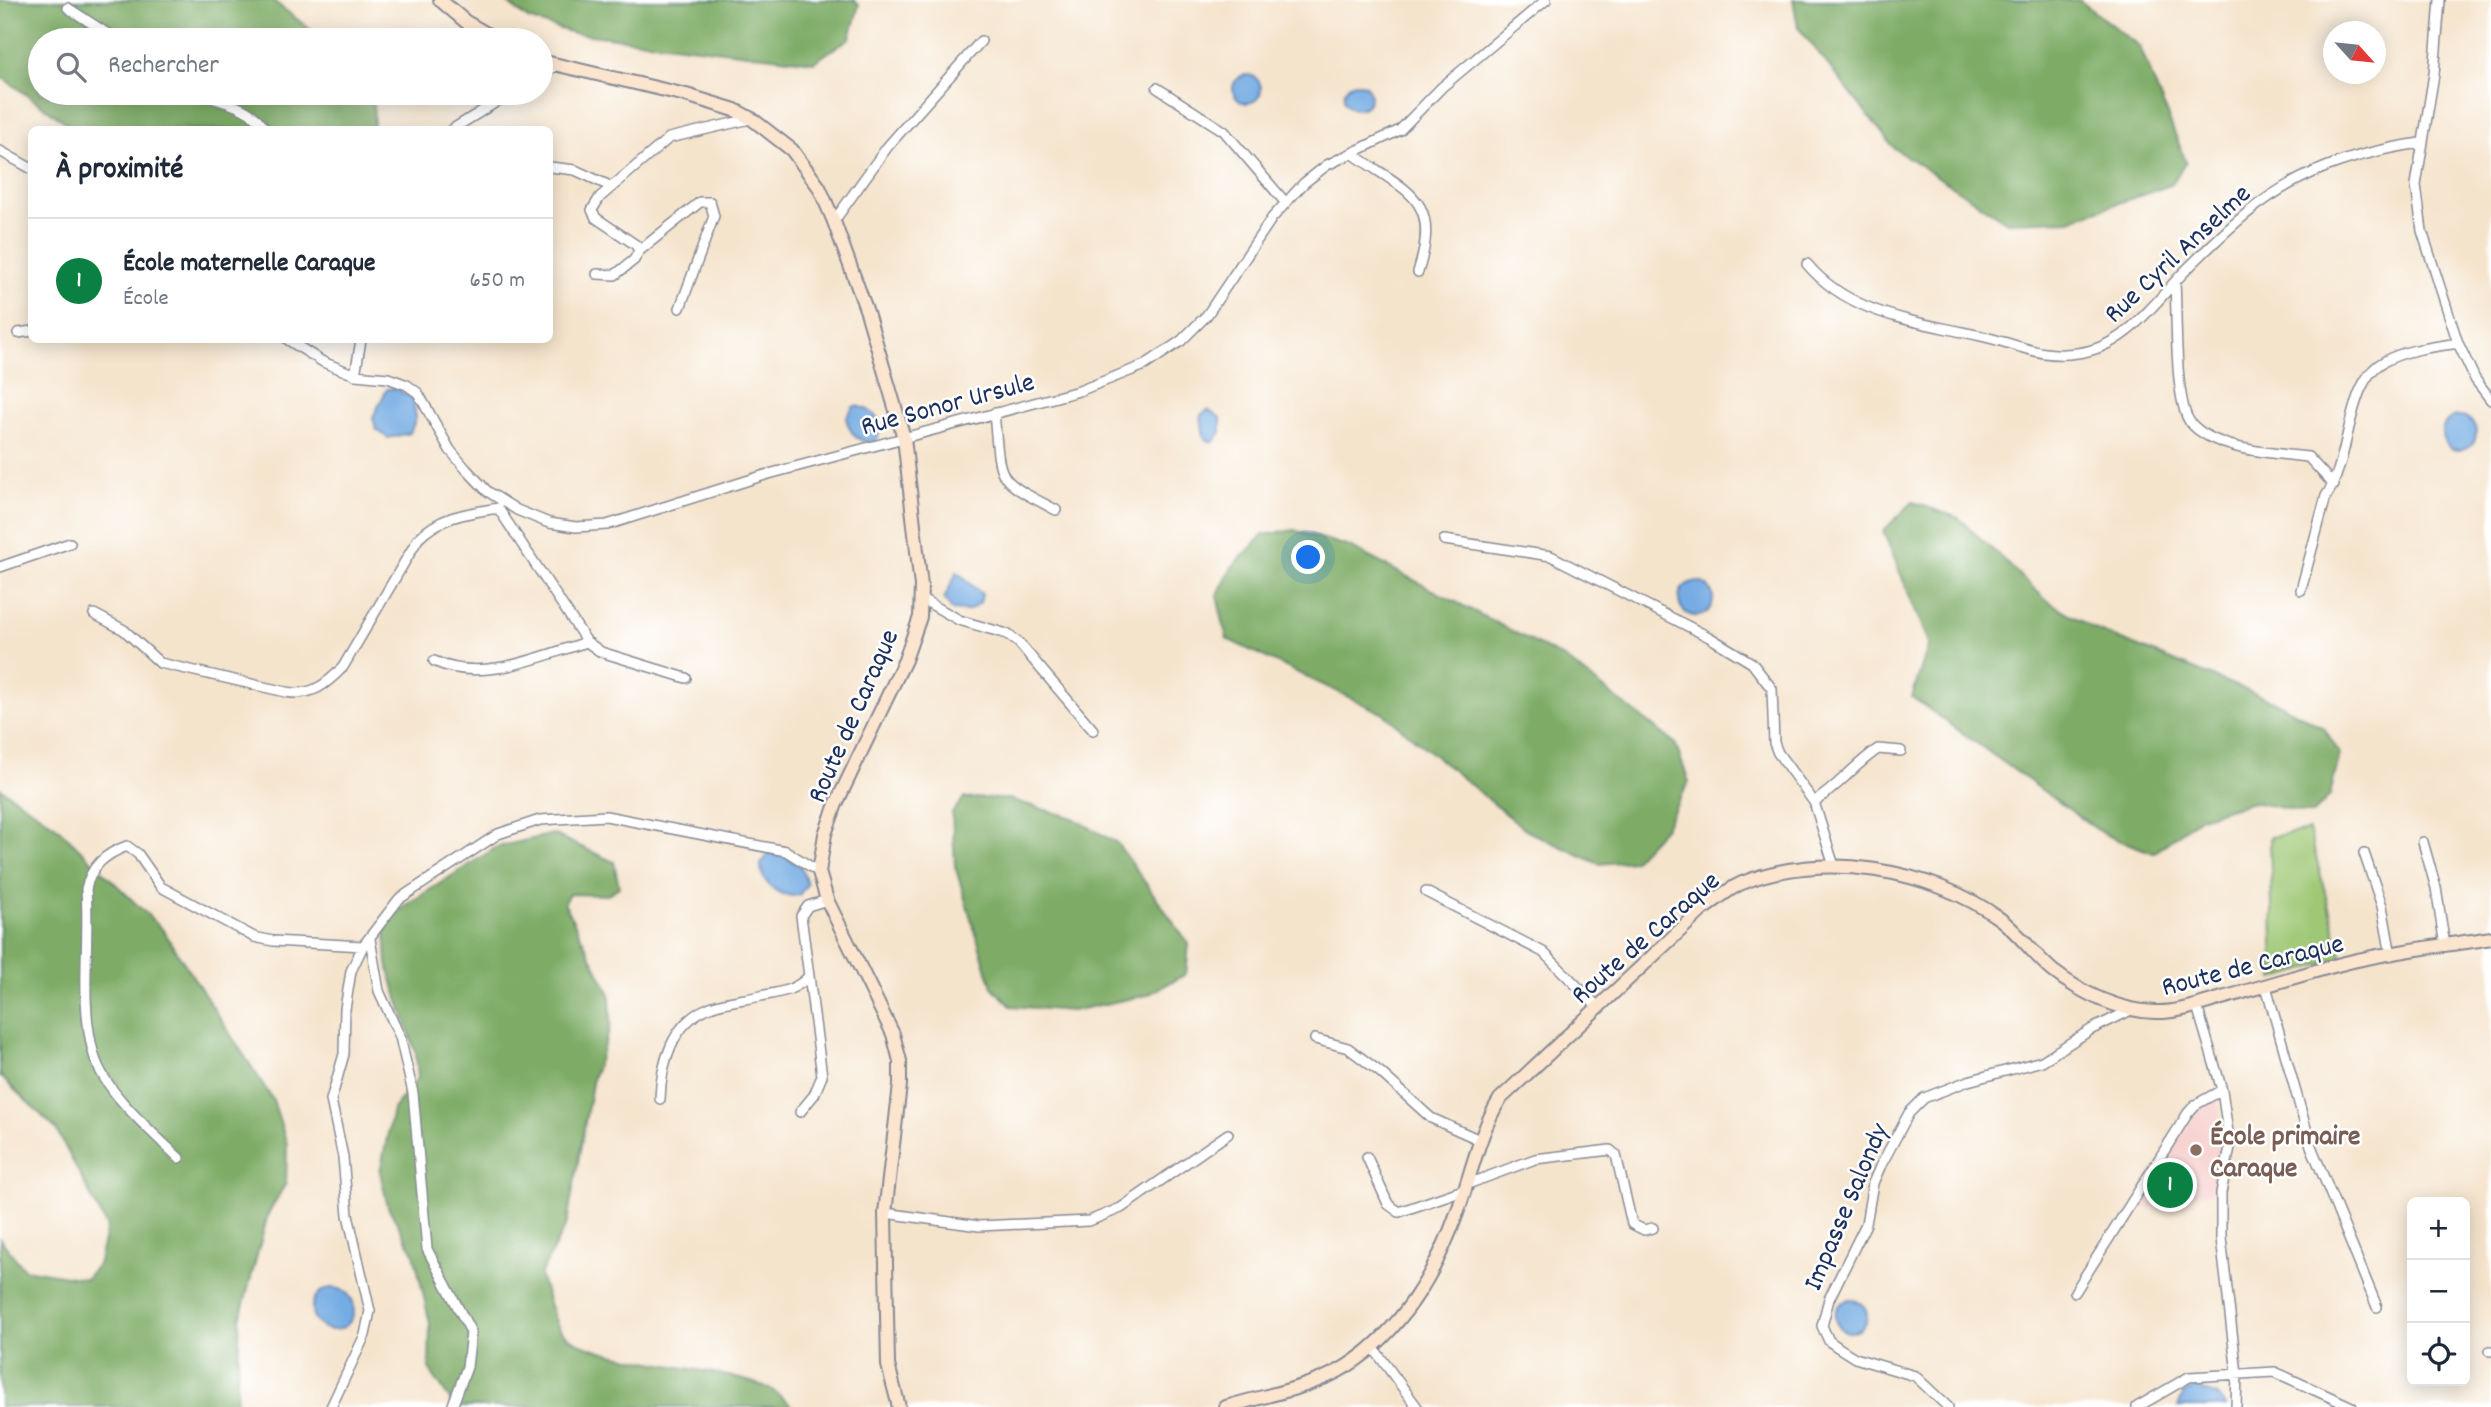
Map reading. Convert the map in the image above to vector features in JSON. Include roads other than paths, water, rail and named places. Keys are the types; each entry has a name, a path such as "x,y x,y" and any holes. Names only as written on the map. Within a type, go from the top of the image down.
{"street":[{"path":"440,0 476,28"},
{"name":"Rue Sonor Ursule","path":"293,343 323,362 355,375 388,378 407,385 418,393 450,450 500,505 549,523 576,527 607,525 765,475 1093,387 1165,354 1207,315 1285,202 1316,173 1399,130 1442,87 1546,0"},
{"path":"2440,0 2434,74 2420,143 2416,185 2422,231 2458,343 2475,379 2491,400"},
{"path":"68,8 99,28"},
{"path":"834,221 888,146 981,41"},
{"name":"Route de Caraque","path":"555,66 685,95 752,119 793,150 809,170 834,221 867,312 904,438 922,599 914,638 905,660 836,804 825,834 819,872 827,900 885,1017 900,1061 900,1085 885,1213 888,1365 899,1407"},
{"path":"1157,88 1224,131 1285,202"},
{"path":"231,105 246,110 263,126"},
{"path":"457,126 492,105"},
{"path":"639,251 636,245 596,218 592,211 594,204 669,138 752,119"},
{"name":"Rue Cyril Anselme","path":"1807,264 1833,291 1865,307 2048,355 2090,351 2110,343 2142,319 2175,282 2247,213 2297,179 2349,156 2420,143"},
{"path":"0,150 28,167"},
{"path":"1352,153 1407,193 1424,210 1428,234 1418,272"},
{"path":"553,167 575,170 612,187"},
{"path":"597,274 615,275 634,260 639,251 700,202 710,202 714,207 714,216 680,309"},
{"path":"2175,282 2182,407 2191,423 2238,448 2308,457 2334,485"},
{"path":"18,333 28,332"},
{"path":"355,375 360,343"},
{"path":"2301,590 2326,496 2334,485 2347,448 2354,410 2369,374 2382,362 2399,354 2458,343"},
{"path":"994,413 1003,478 1013,488 1056,510"},
{"path":"94,614 124,629 160,663 286,692 298,694 313,691 329,682 342,667 418,539 431,525 456,515 500,505 587,642 601,652 686,678"},
{"path":"1444,540 1552,556 1709,637 1752,663 1772,689 1774,743 1778,753 1814,802 1834,866"},
{"path":"0,567 70,543"},
{"path":"922,599 959,620 1007,634 1019,643 1093,730"},
{"path":"435,661 455,668 501,666 543,658 587,642"},
{"path":"1814,802 1842,782 1861,760 1878,749 1901,751"},
{"path":"331,1407 365,1335 370,1311 348,1215 343,1157 331,1100 344,1055 345,1009 351,971 366,943 398,899 498,834 540,820 606,816 669,827 786,851 819,872"},
{"path":"2423,842 2436,888 2445,946"},
{"path":"179,1158 113,1089 94,1057 88,1009 86,889 90,872 102,859 127,846 138,854 161,887 254,937 273,941 366,943"},
{"path":"2364,853 2382,906 2391,955"},
{"name":"Route de Caraque","path":"1226,1407 1325,1377 1348,1366 1396,1325 1436,1263 1467,1186 1493,1110 1510,1087 1599,1008 1703,909 1739,884 1766,874 1834,866 1875,868 1899,874 1966,898 2001,920 2052,970 2082,991 2131,1010 2168,1012 2348,963 2491,938"},
{"path":"1426,892 1543,952 1599,1008"},
{"path":"800,1112 814,1095 822,1076 801,916 808,906 827,900"},
{"path":"366,943 379,991 400,1037 413,1093 427,1250 471,1332 467,1367 452,1407"},
{"path":"660,1099 663,1064 680,1031 697,1013 710,1007 794,989 809,976"},
{"path":"2266,986 2311,1146 2377,1307"},
{"path":"2197,1006 2222,1090 2230,1147 2221,1193 2221,1238 2237,1374 2236,1407"},
{"name":"Impasse Salondy","path":"1948,1407 1915,1376 1855,1357 1839,1348 1829,1341 1822,1326 1829,1299 1866,1224 1880,1167 1909,1113 1924,1098 2042,1060 2092,1029 2131,1010"},
{"path":"1315,1039 1348,1048 1380,1072 1431,1118 1482,1142"},
{"path":"2075,1292 2188,1113 2195,1105 2222,1090"},
{"path":"885,1213 979,1226 1089,1221 1121,1209 1228,1133"},
{"path":"1367,1157 1388,1205 1399,1212 1535,1159 1610,1150 1616,1155 1632,1224 1644,1230 1653,1228"},
{"path":"1372,1346 1417,1407"},
{"path":"2137,1407 2189,1377 2274,1372 2352,1407"}],"water":[{"path":"1247,75 1257,79 1261,89 1257,99 1247,103 1237,99 1233,89 1237,79"},
{"path":"1357,83 1367,86 1370,96 1367,106 1357,109 1347,106 1344,96 1347,86"},
{"path":"396,388 413,399 416,418 410,433 388,438 376,429 373,417 387,389"},
{"path":"854,406 867,409 879,422 879,435 875,441 864,441 852,433 846,418"},
{"path":"1208,410 1221,418 1221,432 1213,443 1204,438 1201,415"},
{"path":"2459,416 2471,421 2476,433 2471,445 2459,450 2447,445 2442,433 2447,421"},
{"path":"957,572 982,594 980,603 968,611 952,610 944,599"},
{"path":"1696,582 1708,587 1713,599 1708,611 1696,616 1684,611 1679,599 1684,587"},
{"path":"769,853 783,855 801,867 807,884 799,895 785,895 768,884 761,864"},
{"path":"333,1288 348,1294 354,1309 348,1324 333,1330 318,1324 312,1309 318,1294"},
{"path":"1851,1300 1862,1305 1867,1316 1862,1327 1851,1332 1840,1327 1835,1316 1840,1305"},
{"path":"2196,1387 2218,1396 2226,1407 2178,1407 2184,1393"}],"place":[{"name":"École primaire Caraque","path":"2196,1150"},
{"name":"École maternelle Caraque","path":"2170,1185"}]}
